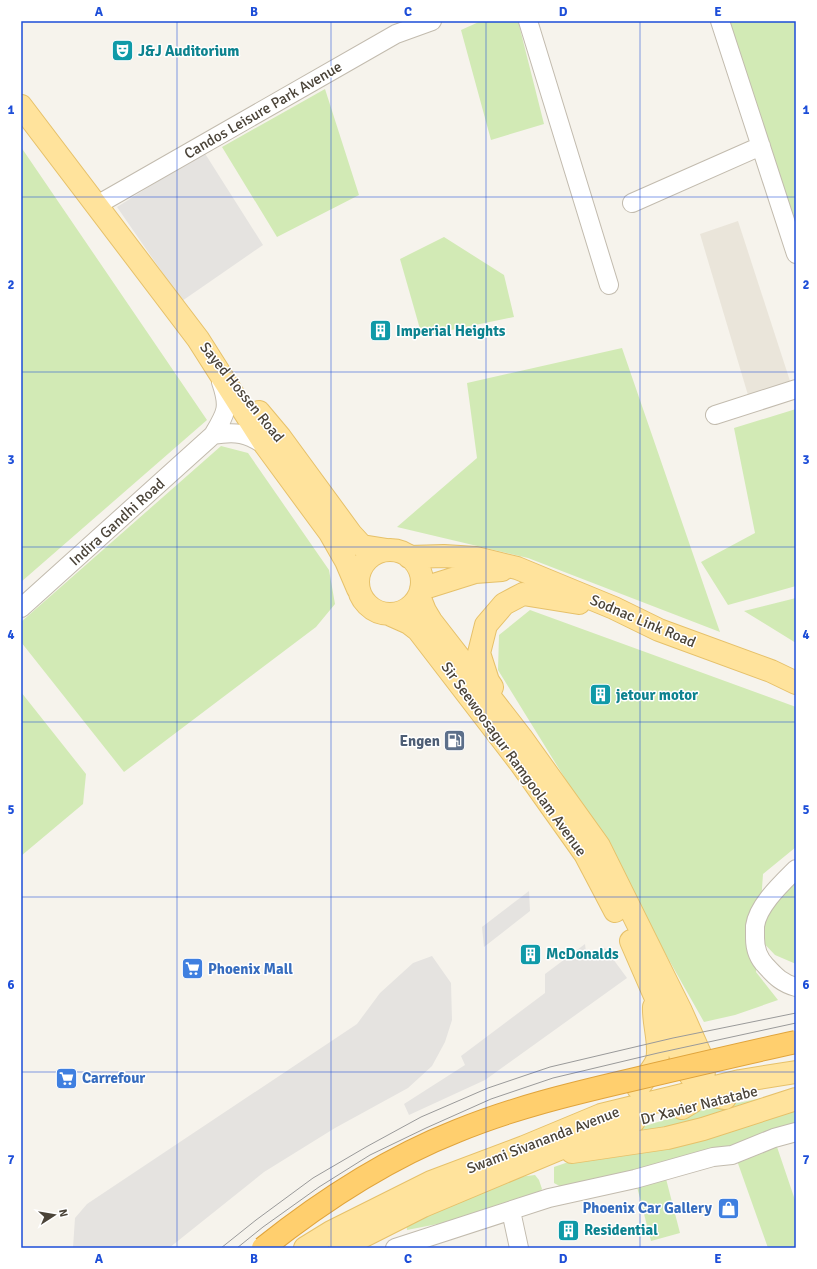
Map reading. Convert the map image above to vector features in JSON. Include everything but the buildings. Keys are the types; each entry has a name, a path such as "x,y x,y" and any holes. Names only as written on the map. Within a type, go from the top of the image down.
{"highway":[{"path":"263,1248 321,1204 362,1178 455,1131 505,1113 562,1096 796,1042"}],"main road":[{"name":"Sayed Hossen Road","path":"21,106 192,331 280,437 351,534 362,546 387,550"},
{"name":"Sayed Hossen Road","path":"192,331 266,446 330,533 346,561 358,589"},
{"path":"387,550 399,551 410,557 417,566 421,577 420,592 414,603 408,609 391,615 380,613 372,609 361,597 358,589 358,578 361,567 376,553 387,550"},
{"name":"Sodnac Link Road","path":"410,557 444,556 476,558 517,568 614,608 659,630 771,671 796,683"},
{"name":"Sodnac Link Road","path":"420,592 475,572 517,568"},
{"name":"Sir Seewoosagur Ramgoolam Avenue","path":"420,592 425,611 431,621 521,737 599,846 681,1011 701,1056 704,1070 702,1091"},
{"path":"521,737 488,681 479,653 486,625 504,604 523,594 614,608"},
{"name":"Sir Seewoosagur Ramgoolam Avenue","path":"391,615 409,623 418,630 521,764 585,854 641,962 654,997 688,1072 702,1091"},
{"name":"Sodnac Link Road","path":"771,671 796,676"},
{"path":"601,1115 638,1088 656,1061 658,1053 653,1018 654,997"},
{"path":"681,1011 702,1032 715,1055 728,1065 740,1071 790,1077"},
{"name":"Swami Sivananda Avenue","path":"305,1248 331,1232 431,1182 524,1147 601,1115 740,1081 790,1077"},
{"name":"Dr Xavier Natatabe","path":"340,1248 423,1206 606,1129 725,1098 790,1077"},
{"path":"682,1108 692,1102 702,1091 708,1095 725,1098"},
{"path":"546,1155 667,1138 703,1129 796,1099"}],"street":[{"name":"Candos Leisure Park Avenue","path":"97,205 396,34 432,21"},
{"path":"528,21 609,285"},
{"path":"720,21 796,254"},
{"path":"632,203 761,146"},
{"name":"Indira Gandhi Road","path":"21,608 213,436 223,419 227,405 225,392 215,366"},
{"path":"714,415 796,389"},
{"path":"213,436 226,433 240,433 253,437 266,446"},
{"path":"796,869 772,894 762,909 755,925 755,947 762,961 775,976 785,984 796,987"},
{"path":"395,1248 549,1198 635,1179 713,1157 732,1155 774,1138 796,1132"},
{"path":"511,1211 519,1248"}],"shaded area":[{"path":"204,152 263,245 182,301 117,207"},
{"path":"738,221 790,381 748,395 700,234"},
{"path":"529,891 530,911 484,947 482,927"},
{"path":"585,944 587,960 605,948 627,978 485,1080 409,1115 404,1104 465,1065 461,1056 545,993 545,974"},
{"path":"432,956 451,983 452,1020 445,1042 432,1066 408,1088 335,1128 264,1172 169,1248 73,1248 75,1218 87,1204 357,1024 380,993 413,963"}],"green space":[{"path":"481,21 518,21 544,124 491,140 461,30"},
{"path":"722,21 796,21 796,254"},
{"path":"325,89 359,195 277,237 222,147"},
{"path":"21,147 207,420 21,582"},
{"path":"444,237 504,275 514,317 422,336 400,259"},
{"path":"622,348 720,632 528,558 397,527 477,458 467,383"},
{"path":"796,409 796,586 728,605 701,562 755,533 734,428"},
{"path":"221,446 248,453 329,570 335,604 316,627 124,772 21,642 21,622"},
{"path":"796,598 796,643 744,611"},
{"path":"530,610 796,707 796,847 763,874 759,931 766,906 796,876 796,964 775,955 759,938 756,972 778,1000 735,1015 704,1022 582,806 498,670 499,635"},
{"path":"21,692 86,774 83,804 21,856"},
{"path":"796,1091 727,1119 572,1149 680,1115"},
{"path":"796,1106 796,1124 755,1140 565,1189 554,1183 554,1167 577,1159"},
{"path":"775,1141 796,1203 796,1248 768,1248 735,1155"},
{"path":"664,1171 680,1233 651,1241 635,1179"},
{"path":"535,1175 539,1180 542,1189 539,1193 468,1218 407,1230 406,1223 518,1177"}],"tram line":[{"path":"221,1248 313,1178 421,1117 488,1088 550,1067 673,1038 796,1013"},
{"path":"237,1248 263,1227 319,1187 370,1155 491,1099 553,1078 658,1053 796,1023"}],"place":[{"name":"J&J Auditorium","path":"122,51"},
{"name":"Imperial Heights","path":"381,331"},
{"name":"jetour motor","path":"601,695"},
{"name":"Engen","path":"455,741"},
{"name":"McDonalds","path":"531,954"},
{"name":"Phoenix Mall","path":"193,969"},
{"name":"Carrefour","path":"67,1078"},
{"name":"Phoenix Car Gallery","path":"728,1208"},
{"name":"Residential","path":"569,1230"}]}
